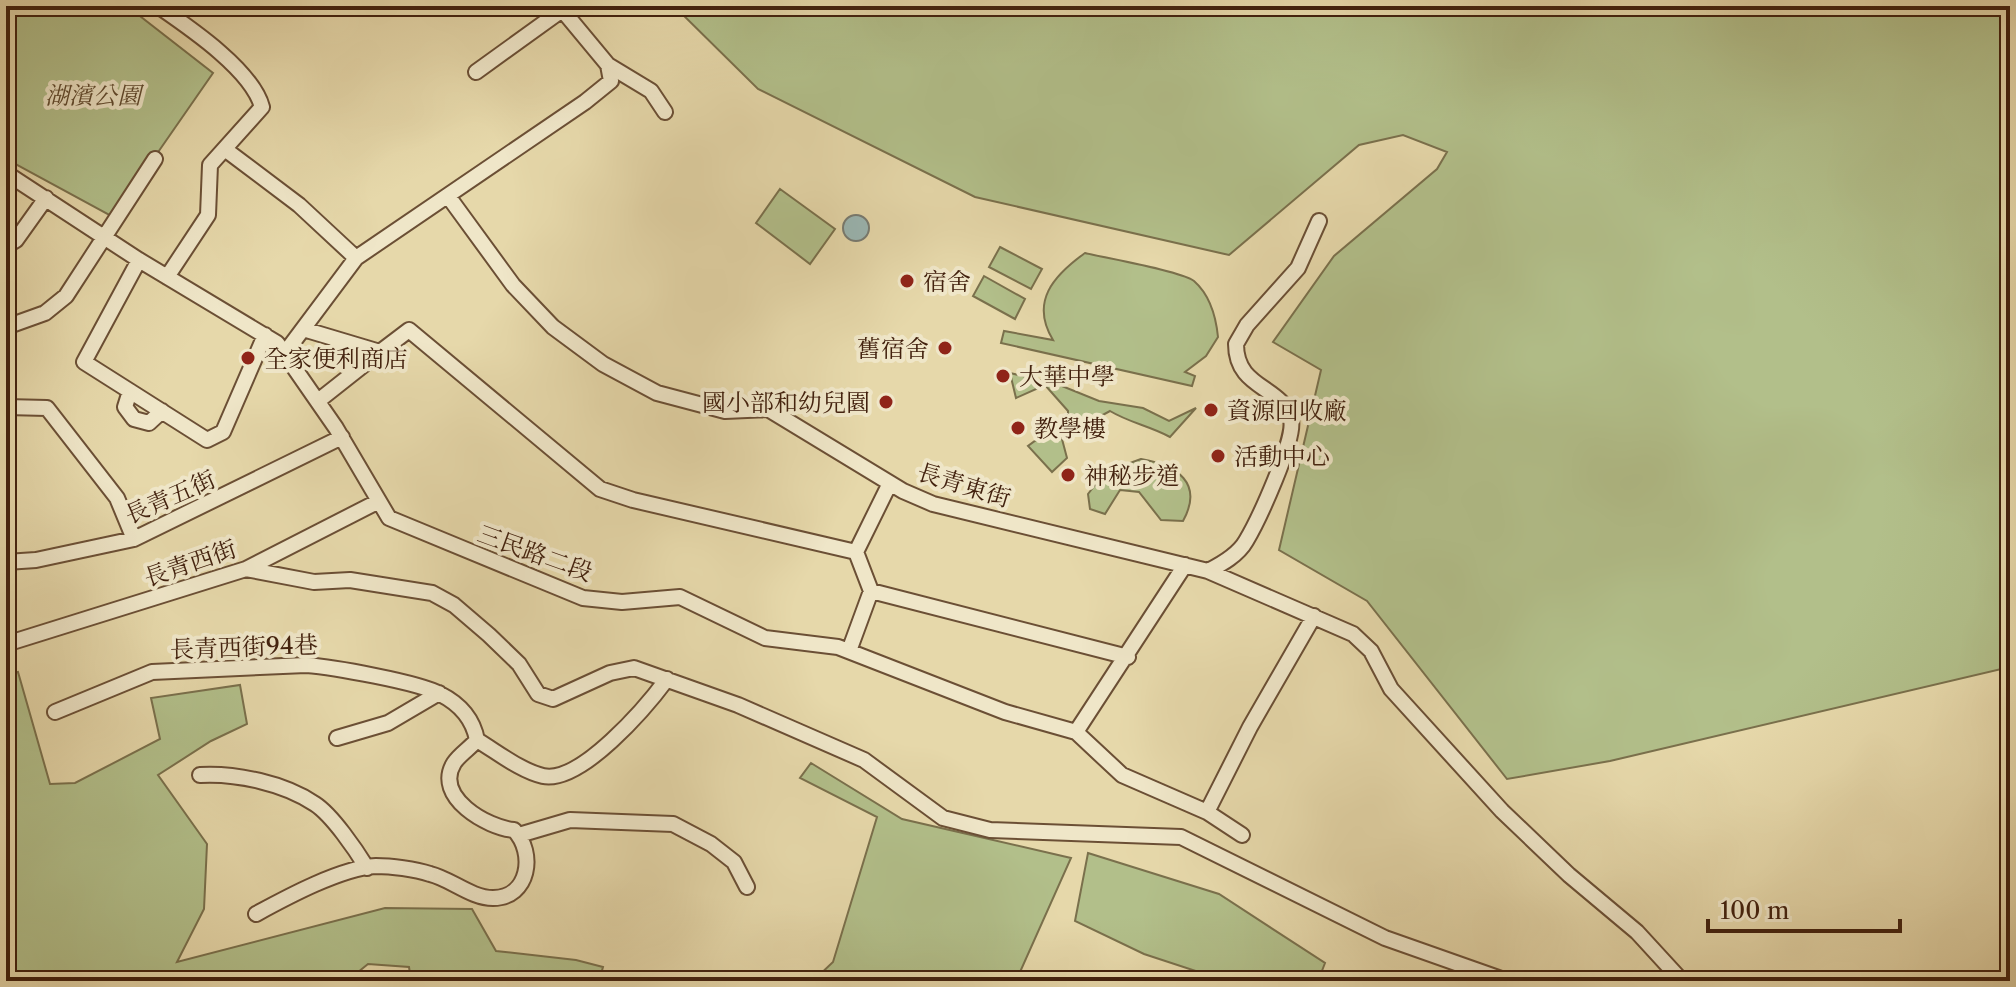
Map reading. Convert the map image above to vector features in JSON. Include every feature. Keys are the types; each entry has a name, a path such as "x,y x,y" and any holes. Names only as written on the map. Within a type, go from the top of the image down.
{"street":[{"path":"158,6 202,37 258,93 262,107 226,150 216,154 210,165 208,215 167,277"},
{"path":"476,72 561,8 608,65 651,91 665,112"},
{"path":"285,353 356,258 594,95 611,81 608,65"},
{"path":"226,150 299,205 356,258"},
{"path":"6,327 45,313 66,296 155,159"},
{"name":"三民路二段","path":"6,173 139,260 277,343 342,437 389,518 583,598 622,602 680,597 765,638 799,640 849,651 1005,712 1076,732"},
{"name":"長青東街","path":"448,196 513,285 553,327 603,364 657,393 725,411 768,409 890,483 933,504 1185,565"},
{"path":"6,246 16,240 46,198"},
{"path":"1208,571 1224,563 1246,541 1291,436 1290,416 1276,398 1241,370 1236,344 1247,325 1298,268 1319,221"},
{"path":"139,260 84,362 207,440 223,432 265,335"},
{"path":"303,329 380,352"},
{"path":"318,401 409,330 600,489 633,500 856,552"},
{"path":"130,391 125,407 134,419 149,423 162,411"},
{"path":"6,407 47,408 117,498 134,539"},
{"name":"長青五街","path":"6,562 36,560 134,539 342,437"},
{"path":"849,651 871,591 856,552 890,483"},
{"name":"長青西街","path":"6,644 246,569 296,540 379,501"},
{"path":"1242,835 1207,812 1122,775 1076,732 1128,657 1185,565 1208,571 1353,634 1371,651 1391,689 1502,811 1569,875 1637,932 1682,981"},
{"path":"246,569 314,582 350,580 432,593 454,605 489,635 519,664 538,694 553,699 610,673 634,668 738,705 864,760 943,818 990,830 1181,837 1385,938 1472,975 1507,981"},
{"path":"871,591 1128,657"},
{"path":"1207,812 1250,727 1314,616"},
{"name":"長青西街94巷","path":"55,712 106,693 138,676 193,668 331,666 439,693"},
{"path":"477,740 544,776 559,775 579,765 638,718 667,679"},
{"path":"337,738 388,723 439,693 466,713 474,724 477,740"},
{"path":"256,914 314,887 367,868 430,873 493,899 510,893 524,878 528,859 526,842 514,830 497,829 462,807 451,784 453,765 477,740"},
{"path":"200,775 229,774 295,793 318,805 367,868"},
{"path":"519,835 570,820 673,824 711,844 734,862 747,887"}],"green space":[{"name":"湖濱公園","path":"6,6 127,6 213,73 113,217 6,159"},
{"path":"674,6 2010,6 2010,667 1610,761 1507,779 1367,601 1279,550 1321,370 1273,342 1334,256 1437,169 1447,152 1403,135 1359,145 1229,255 975,197 758,89"},
{"path":"780,189 835,229 810,264 756,223"},
{"path":"1000,247 1042,269 1031,289 989,267"},
{"path":"1085,253 1174,273 1194,281 1200,287 1211,307 1218,337 1206,356 1185,372 1195,376 1192,386 1001,343 1004,331 1053,340 1044,314 1048,291 1063,271"},
{"path":"984,276 1025,299 1015,319 973,296"},
{"path":"1010,373 1057,384 1099,401 1143,408 1169,421 1196,408 1170,437 1110,411 1068,434 1068,411 1045,385 1016,398"},
{"path":"1058,424 1067,458 1052,472 1028,446"},
{"path":"1141,459 1166,466 1183,478 1190,496 1183,521 1161,520 1139,492 1120,490 1105,514 1090,509 1088,494 1099,481 1118,468"},
{"path":"18,672 50,784 75,783 160,739 151,698 240,685 247,724 211,741 158,775 207,844 204,909 177,962 385,908 472,909 496,951 576,960 603,967 599,981 411,981 409,967 368,964 347,981 6,981 6,674"},
{"path":"811,763 902,819 1071,858 1016,981 813,981 833,962 877,817 800,778"},
{"path":"1088,853 1219,894 1325,963 1318,981 1200,981 1205,974 1144,954 1075,921"}],"water":[{"path":"856,215 866,218 869,228 866,238 856,241 846,238 843,228 846,218"}],"place":[{"name":"宿舍","path":"907,281"},
{"name":"舊宿舍","path":"945,348"},
{"name":"全家便利商店","path":"248,358"},
{"name":"大華中學","path":"1003,376"},
{"name":"國小部和幼兒園","path":"886,402"},
{"name":"資源回收廠","path":"1211,410"},
{"name":"教學樓","path":"1018,428"},
{"name":"活動中心","path":"1218,456"},
{"name":"神秘步道","path":"1068,475"}]}
